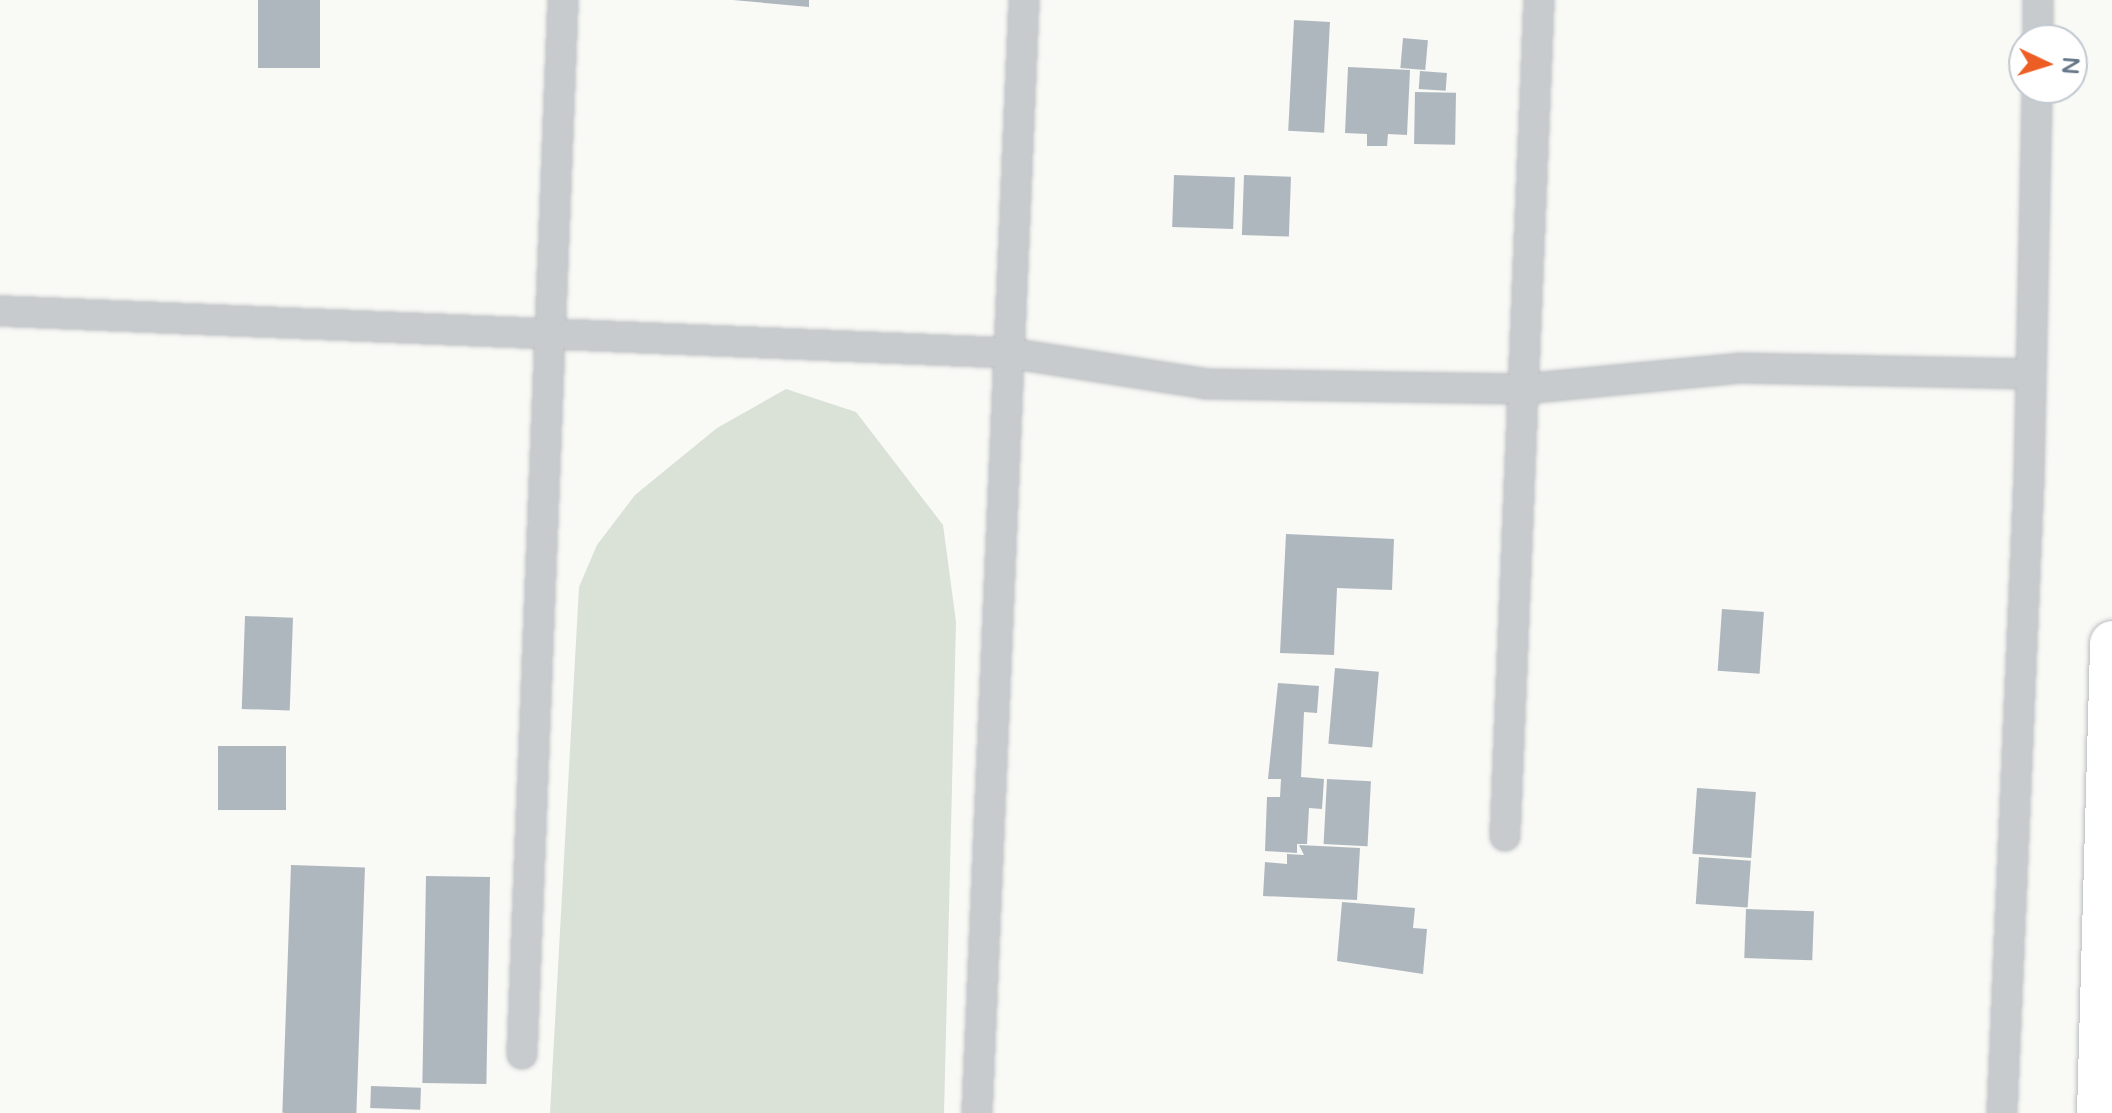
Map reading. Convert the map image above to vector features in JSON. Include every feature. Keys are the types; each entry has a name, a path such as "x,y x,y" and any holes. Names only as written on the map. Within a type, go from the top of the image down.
{"highway":[{"path":"2099,1113 2112,643"}],"street":[{"path":"522,1054 563,0"},
{"path":"977,1113 1024,0"},
{"path":"1505,836 1539,0"},
{"path":"2038,0 2038,24"},
{"path":"2002,1113 2031,374 2037,104"},
{"path":"0,311 1009,353 1206,384 1523,389 1740,368 2031,374"}],"shaded area":[{"path":"786,389 856,412 943,525 956,622 944,1113 550,1113 579,587 597,545 635,495 717,428"}],"building":[{"path":"258,0 320,0 320,68 258,68"},
{"path":"733,0 809,0 809,7"},
{"path":"1294,20 1330,22 1324,133 1288,131"},
{"path":"1403,38 1428,40 1425,70 1400,68"},
{"path":"1348,67 1410,70 1407,135 1388,134 1387,146 1367,146 1367,134 1345,133"},
{"path":"1420,71 1447,73 1446,91 1419,89"},
{"path":"1415,92 1456,93 1455,145 1414,144"},
{"path":"1174,175 1235,177 1233,229 1172,227"},
{"path":"1244,175 1291,177 1289,237 1242,235"},
{"path":"1286,534 1394,539 1392,590 1337,588 1334,655 1280,653"},
{"path":"1722,609 1764,612 1760,674 1718,671"},
{"path":"245,616 293,618 290,711 242,709"},
{"path":"1335,668 1379,672 1372,748 1328,744"},
{"path":"1278,683 1319,686 1317,713 1304,712 1301,777 1324,779 1322,809 1309,808 1307,844 1297,844 1297,853 1265,851 1267,797 1280,797 1281,779 1268,779"},
{"path":"218,746 286,746 286,810 218,810"},
{"path":"1327,779 1371,781 1368,846 1324,844"},
{"path":"1697,788 1756,792 1751,858 1692,854"},
{"path":"1299,845 1360,848 1357,900 1263,896 1265,862 1287,864 1287,854 1304,855"},
{"path":"1699,857 1751,861 1748,908 1696,904"},
{"path":"291,865 365,868 356,1113 282,1113"},
{"path":"426,876 490,877 486,1084 422,1083"},
{"path":"1342,902 1415,908 1413,928 1427,929 1423,974 1337,961"},
{"path":"1746,909 1814,911 1812,960 1744,958"},
{"path":"371,1086 421,1088 420,1110 370,1108"}]}
